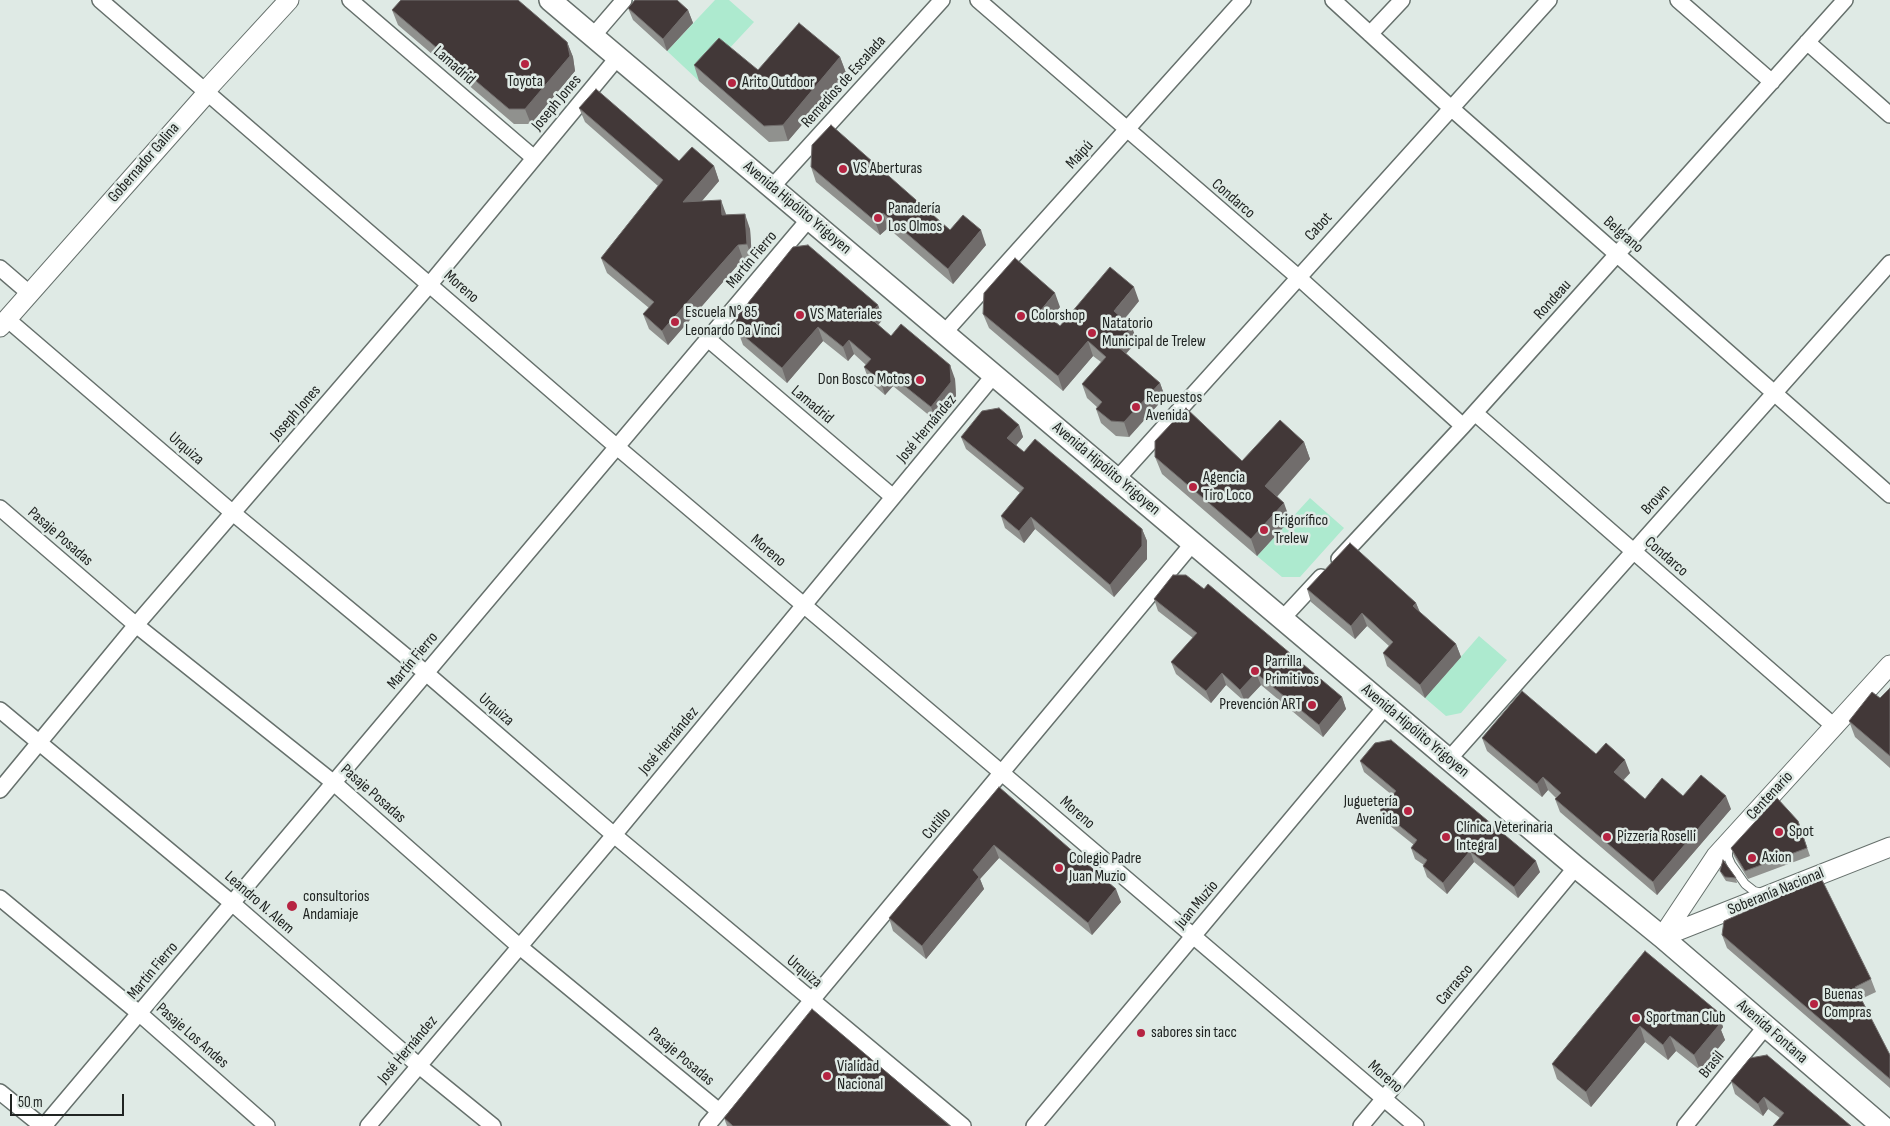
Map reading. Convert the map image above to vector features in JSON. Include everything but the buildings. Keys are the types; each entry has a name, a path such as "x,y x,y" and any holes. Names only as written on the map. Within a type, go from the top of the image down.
{"main road":[{"name":"Avenida Hipólito Yrigoyen","path":"550,0 1576,867 1662,937"},
{"name":"Avenida Fontana","path":"1662,937 1882,1126"}],"street":[{"name":"Moreno","path":"100,0 617,447 1416,1126"},
{"name":"Gobernador Galina","path":"4,323 210,87 289,0"},
{"name":"Lamadrid","path":"350,0 534,158"},
{"path":"593,36 624,0"},
{"name":"Remedios de Escalada","path":"772,187 942,0"},
{"name":"Condarco","path":"978,0 1298,277 1464,426"},
{"name":"Maipú","path":"944,333 1243,0"},
{"name":"Belgrano","path":"1333,0 1451,108 1890,496"},
{"path":"1370,34 1402,0"},
{"name":"Cabot","path":"1117,479 1549,0"},
{"path":"1678,0 1772,82"},
{"name":"Rondeau","path":"1282,619 1464,426 1844,0"},
{"path":"1807,42 1890,115"},
{"name":"Joseph Jones","path":"0,790 136,625 430,284 618,57"},
{"name":"Martín Fierro","path":"43,1126 140,1014 810,219"},
{"name":"Brown","path":"1449,759 1890,264"},
{"path":"0,268 30,293"},
{"name":"Urquiza","path":"4,323 426,673 614,835 963,1126"},
{"name":"Lamadrid","path":"708,339 893,497"},
{"name":"José Hernández","path":"368,1126 614,835 994,375"},
{"name":"Condarco","path":"1475,413 1835,727"},
{"name":"Pasaje Posadas","path":"0,508 136,625 334,783 520,947 719,1111"},
{"name":"Cutillo","path":"707,1126 1193,543"},
{"name":"Centenario","path":"1662,937 1701,876 1730,838 1835,727 1890,665"},
{"name":"Juan Muzio","path":"1034,1126 1386,706"},
{"name":"Leandro N. Alem","path":"0,710 232,903 418,1065 492,1126"},
{"name":"Soberanía Nacional","path":"1662,937 1890,847"},
{"name":"Carrasco","path":"1361,1126 1576,867"},
{"name":"Pasaje Los Andes","path":"0,898 140,1014 267,1126"},
{"name":"Brasil","path":"1691,1124 1766,1026"},
{"path":"0,1092 43,1126"}],"lane":[{"path":"1730,838 1728,857 1731,864 1745,884 1754,891 1768,895"}],"green space":[{"path":"715,0 729,0 754,22 699,81 667,51"},
{"path":"1310,498 1344,528 1300,577 1282,577 1257,556"},
{"path":"1479,636 1507,660 1461,713 1446,716 1425,698"}],"place":[{"name":"Toyota","path":"525,64"},
{"name":"Arito Outdoor","path":"732,83"},
{"name":"VS Aberturas","path":"843,169"},
{"name":"Panadería Los Olmos","path":"878,218"},
{"name":"VS Materiales","path":"800,315"},
{"name":"Colorshop","path":"1021,316"},
{"name":"Escuela N° 85 Leonardo Da Vinci","path":"675,322"},
{"name":"Natatorio Municipal de Trelew","path":"1092,333"},
{"name":"Don Bosco Motos","path":"920,380"},
{"name":"Repuestos Avenida","path":"1136,407"},
{"name":"Agencia Tiro Loco","path":"1193,487"},
{"name":"Frigorífico Trelew","path":"1264,530"},
{"name":"Parrilla Primitivos","path":"1255,671"},
{"name":"Prevención ART","path":"1312,705"},
{"name":"Juguetería Avenida","path":"1408,811"},
{"name":"Spot","path":"1779,832"},
{"name":"Clínica Veterinaria Integral","path":"1446,837"},
{"name":"Pizzería Roselli","path":"1607,837"},
{"name":"Axion","path":"1752,858"},
{"name":"Colegio Padre Juan Muzio","path":"1059,868"},
{"name":"consultorios Andamiaje","path":"292,906"},
{"name":"Buenas Compras","path":"1814,1004"},
{"name":"Sportman Club","path":"1636,1018"},
{"name":"sabores sin tacc","path":"1141,1033"},
{"name":"Vialidad Nacional","path":"827,1076"}]}
